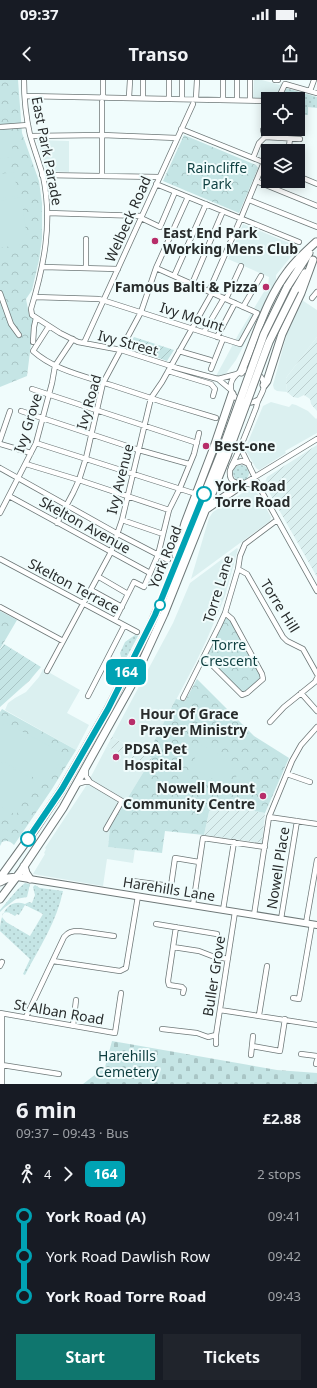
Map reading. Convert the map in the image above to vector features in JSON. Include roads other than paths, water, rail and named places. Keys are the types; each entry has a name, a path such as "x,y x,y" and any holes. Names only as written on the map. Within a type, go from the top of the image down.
{"highway":[{"name":"York Road","path":"0,899 17,877 63,808 128,692 149,649 205,510 264,334 287,288 317,242"},
{"path":"239,373 275,291 287,272 297,260 317,242"},
{"name":"York Road","path":"0,878 36,828 83,754 108,709 151,624 270,342 295,290 315,258"},
{"path":"264,385 267,381 282,334 315,258"},
{"path":"166,590 193,492 214,447 232,392"},
{"path":"205,510 245,483"},
{"path":"24,866 30,879"},
{"path":"0,882 8,878 17,877"}],"main road":[{"name":"Harehills Lane","path":"17,877 312,924"}],"street":[{"name":"East Park Parade","path":"24,80 24,96 28,125 42,175 48,213 43,267 31,312 36,318 33,342"},
{"path":"102,176 103,80"},
{"path":"129,97 130,80"},
{"path":"143,98 144,80"},
{"path":"169,98 170,80"},
{"path":"182,80 182,98"},
{"path":"196,98 197,80"},
{"path":"223,80 223,99"},
{"path":"237,80 237,99"},
{"path":"250,80 250,100"},
{"path":"310,91 314,80"},
{"path":"281,92 285,84 317,93"},
{"path":"24,96 102,99 129,97 261,100"},
{"name":"Welbeck Road","path":"84,343 193,104"},
{"path":"0,127 28,125"},
{"path":"181,129 261,161"},
{"path":"30,136 102,135 178,138"},
{"path":"253,158 259,144 265,137 300,139"},
{"path":"289,144 290,139"},
{"name":"Ivy Avenue","path":"47,671 111,552 122,520 152,398 192,328 210,292 261,172"},
{"path":"42,175 159,177"},
{"path":"305,179 317,184"},
{"path":"256,182 317,206"},
{"path":"156,184 300,242"},
{"path":"48,213 141,217 160,227 175,192"},
{"name":"Ivy Road","path":"58,523 79,480 86,458 103,383 141,312 156,268 188,197"},
{"path":"249,200 317,227"},
{"path":"174,276 206,204"},
{"path":"192,284 223,211"},
{"path":"86,239 86,268"},
{"path":"204,332 225,298 241,266"},
{"path":"43,267 118,269"},
{"path":"156,268 243,307 261,276"},
{"path":"312,298 317,292"},
{"path":"0,293 11,324 19,335"},
{"name":"Ivy Mount","path":"35,297 99,299 240,344 257,313 243,307"},
{"path":"217,336 235,303"},
{"name":"Ivy Street","path":"36,318 73,339 84,343 121,350 211,384 215,389 213,396"},
{"path":"49,326 33,351 43,360 55,366 103,383 216,418"},
{"path":"211,368 223,338"},
{"name":"Ivy Grove","path":"0,513 36,443 50,395 55,366 73,339"},
{"path":"179,351 210,360"},
{"name":"Ivy Street","path":"169,368 218,379 232,392"},
{"path":"218,379 249,370 257,373 264,385 263,391 229,473 231,478 236,483 253,485 262,492"},
{"path":"239,373 231,383 232,392 238,401 248,403 259,399"},
{"path":"32,389 197,443"},
{"path":"248,403 254,412"},
{"path":"0,440 10,411"},
{"path":"21,411 91,435 189,464"},
{"path":"115,620 134,582 144,587 158,555 169,510 180,488 197,443 199,433"},
{"path":"245,483 256,478 317,439"},
{"path":"36,443 193,492"},
{"path":"0,444 31,453"},
{"path":"240,447 262,492 317,591"},
{"path":"231,467 238,462 249,464"},
{"path":"26,464 169,510"},
{"path":"0,468 118,534 168,560"},
{"path":"245,483 252,476 252,469"},
{"name":"Skelton Avenue","path":"9,496 150,573"},
{"path":"122,520 163,534"},
{"name":"Torre Lane","path":"183,698 224,613 238,569 240,556 245,544 277,520"},
{"name":"Skelton Terrace","path":"0,559 137,632"},
{"name":"Torre Hill","path":"238,569 247,574 283,637 303,650 317,674"},
{"path":"98,577 128,594"},
{"path":"91,590 122,607"},
{"path":"0,607 63,641"},
{"path":"203,658 208,661 240,694 247,694 263,680 262,674 232,619 224,613"},
{"path":"88,696 124,626"},
{"path":"270,722 284,707 315,682 317,678"},
{"path":"301,693 317,711"},
{"path":"254,915 269,817 300,745 317,727"},
{"path":"87,767 86,776 90,782 122,801 106,829"},
{"path":"287,774 310,782"},
{"path":"77,784 90,782"},
{"path":"269,817 317,824"},
{"name":"Nowell Place","path":"281,919 297,821"},
{"path":"193,905 204,838 265,847"},
{"path":"223,910 234,842"},
{"path":"132,887 132,881 170,886 175,858 199,862"},
{"path":"293,998 299,999 312,924 317,860"},
{"path":"53,960 120,971 126,968 138,896"},
{"name":"Buller Grove","path":"216,1044 216,1035 235,912"},
{"path":"156,924 217,934"},
{"path":"166,989 169,983 176,927"},
{"path":"26,1017 64,937 70,932 78,930 114,936"},
{"path":"173,947 198,951 212,956 228,959"},
{"path":"259,1016 267,966"},
{"path":"169,983 169,985 182,987 184,989 183,993"},
{"name":"St Alban Road","path":"1,1013 115,1033 121,993"},
{"path":"73,1026 76,1000"},
{"path":"220,1010 317,1025"},
{"path":"1,1013 2,1084"},
{"path":"252,1046 280,1051 285,1019"},
{"path":"162,1029 190,1032 208,1037 216,1035"},
{"path":"251,1054 253,1036"},
{"path":"301,1054 317,1056"},
{"path":"2,1065 59,1074"}],"place":[{"name":"East End Park Working Mens Club","path":"155,241"},
{"name":"Famous Balti & Pizza","path":"266,287"},
{"name":"Best-one","path":"206,446"},
{"name":"York Road Torre Road","path":"204,494"},
{"name":"Hour Of Grace Prayer Ministry","path":"132,722"},
{"name":"PDSA Pet Hospital","path":"116,757"},
{"name":"Nowell Mount Community Centre","path":"263,796"}],"park label":[{"name":"Raincliffe Park","path":"217,176"},
{"name":"Torre Crescent","path":"229,654"},
{"name":"Harehills Cemetery","path":"127,1064"}]}
